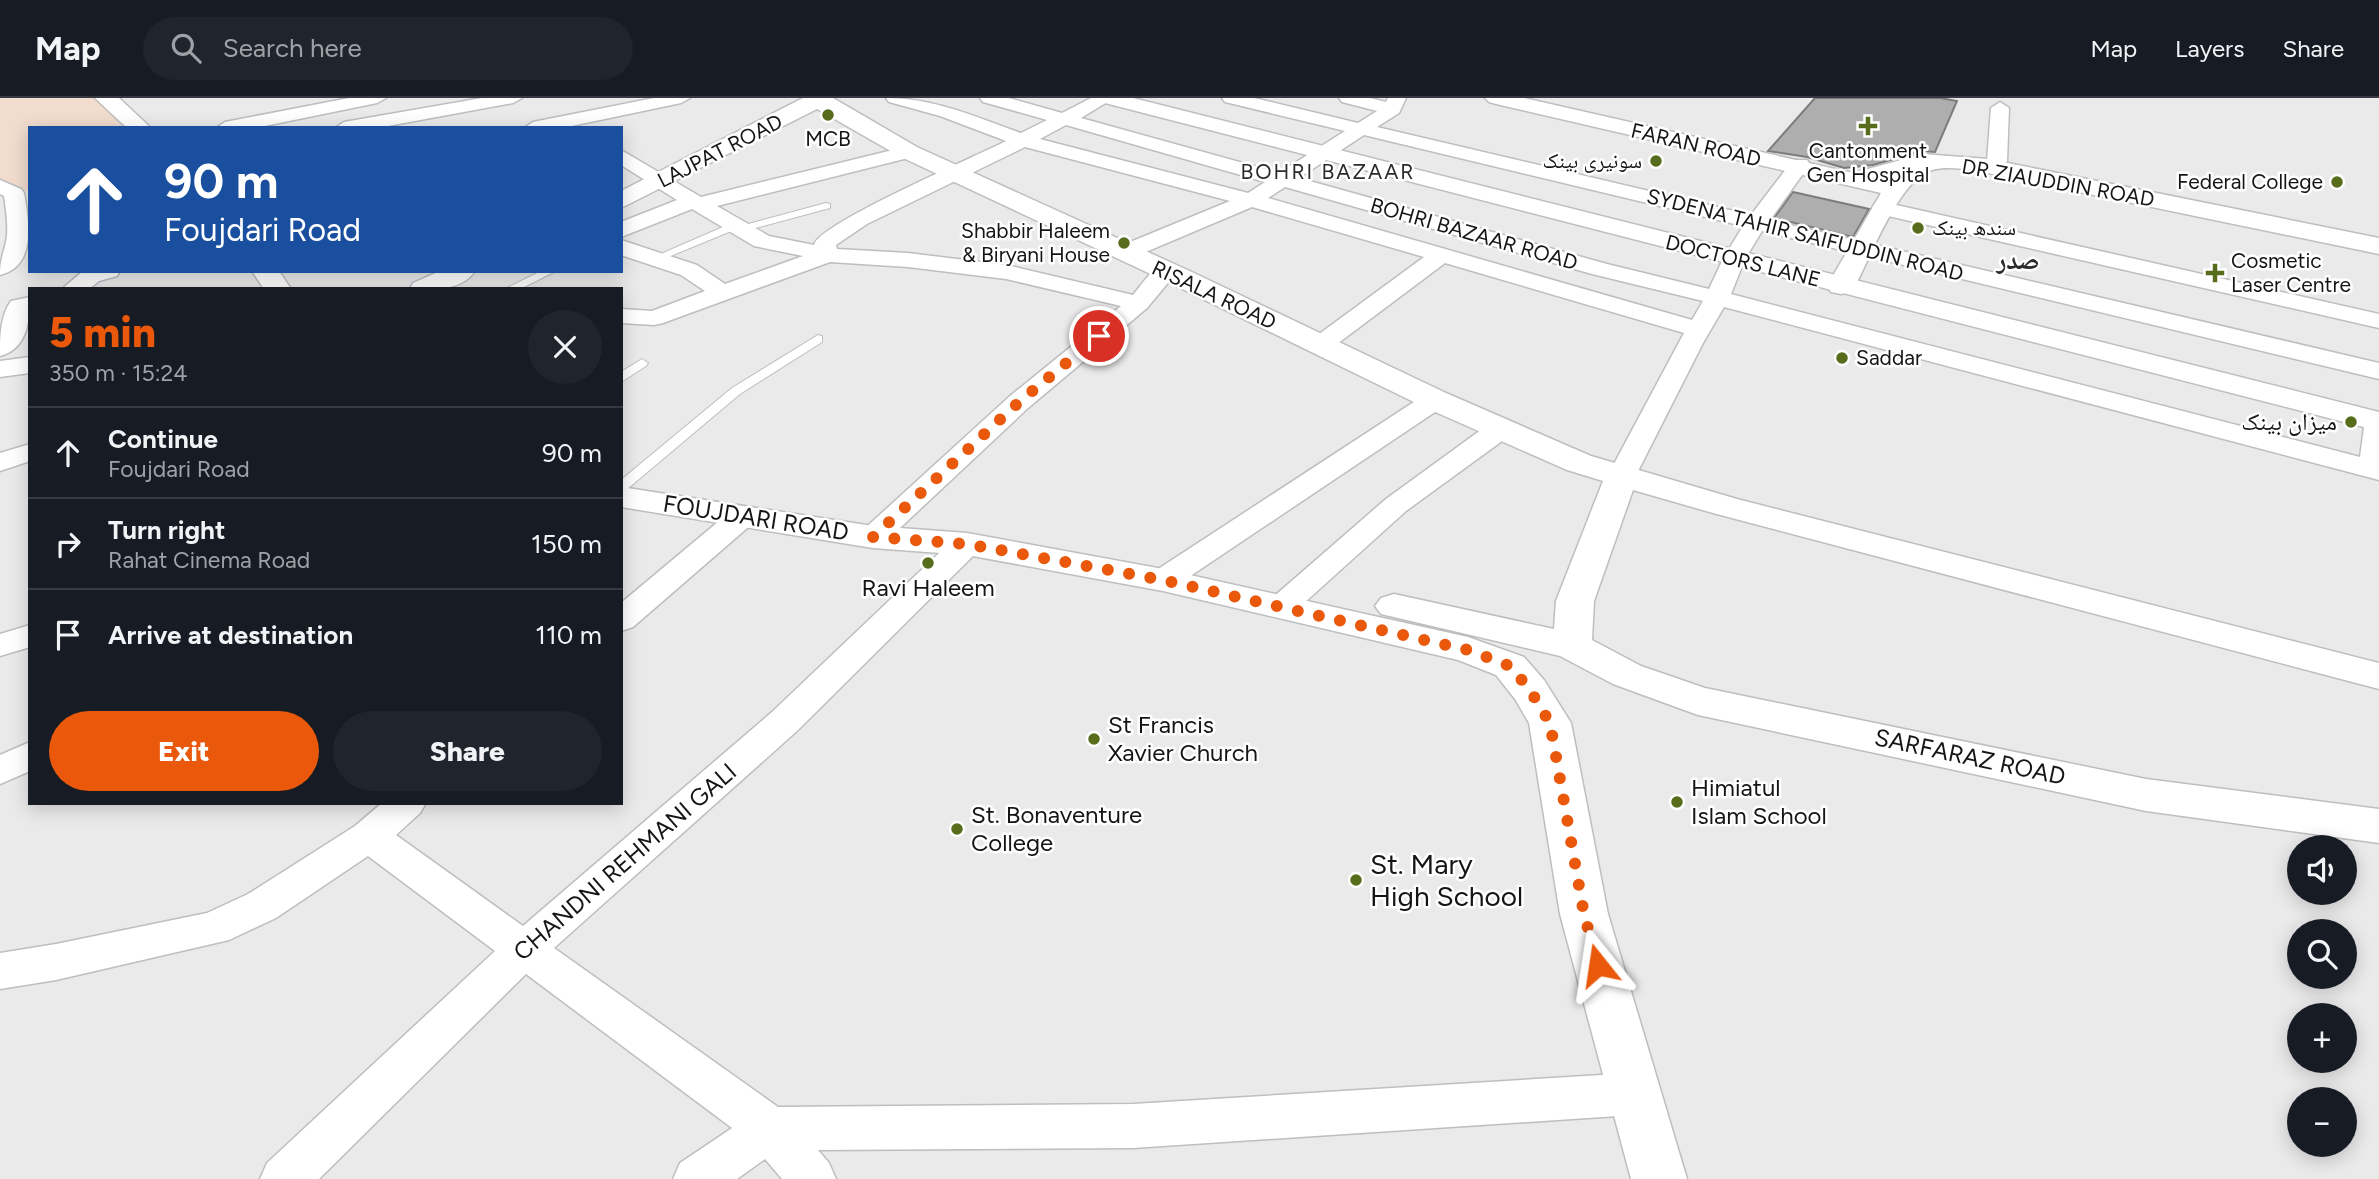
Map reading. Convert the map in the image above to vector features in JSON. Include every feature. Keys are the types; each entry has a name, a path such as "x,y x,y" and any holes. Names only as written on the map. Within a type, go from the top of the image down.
{"street":[{"path":"292,98 309,111 317,126"},
{"path":"235,126 377,98"},
{"path":"364,126 393,123 458,103 513,98"},
{"path":"550,109 573,125 681,98"},
{"path":"895,98 928,101 1021,140 1251,200 1698,329"},
{"name":"BOHRI BAZAAR ROAD","path":"989,98 1600,269 2376,470"},
{"path":"828,255 824,243 859,219 957,174 1106,98"},
{"name":"DOCTORS LANE","path":"1106,98 2379,421"},
{"name":"SYDENA TAHIR SAIFUDDIN ROAD","path":"1231,98 2379,371"},
{"path":"1349,98 1394,103"},
{"name":"FARAN ROAD","path":"1496,98 1799,166 1893,194"},
{"path":"1519,98 1799,166 1861,177 1893,194 2379,321"},
{"path":"114,99 138,126"},
{"name":"RISALA ROAD","path":"818,99 909,152 1499,430 1579,463 1621,477 2379,676"},
{"name":"LAJPAT ROAD","path":"623,200 661,183 818,99"},
{"path":"458,103 472,126"},
{"path":"1126,252 1251,200 1363,128 1394,103"},
{"path":"1997,161 2000,108"},
{"path":"623,229 695,202 909,152"},
{"path":"623,157 661,183 762,241 828,255 908,260 1006,272 1139,303"},
{"name":"DR ZIAUDDIN ROAD","path":"1861,177 1881,176 1900,167 1939,158 1977,157 2379,237"},
{"name":"DR ZIAUDDIN ROAD","path":"1840,286 1893,194 1914,169 1922,166 1969,164 2379,246"},
{"path":"1572,646 1575,601 1621,477 1717,298 1734,259 1756,223 1799,166"},
{"path":"0,268 13,259 24,239 15,190"},
{"path":"623,248 652,260 679,265 707,278 720,293"},
{"path":"624,318 654,318 828,255"},
{"path":"1320,345 1441,255"},
{"path":"873,537 1019,402 1139,303 1166,272"},
{"path":"77,287 91,276 102,273"},
{"path":"429,287 458,273"},
{"path":"10,341 19,306 28,304"},
{"path":"0,369 28,365"},
{"path":"1163,580 1435,400"},
{"path":"2376,470 2379,421"},
{"path":"1290,598 1396,505 1499,430"},
{"path":"0,462 28,453"},
{"name":"FOUJDARI ROAD","path":"623,497 873,537 967,544 1163,580 1290,598 1468,650 1510,666 1530,690 1550,723 1584,914 1659,1179"},
{"path":"623,618 742,517"},
{"name":"CHANDNI REHMANI GALI","path":"284,1179 525,948 785,721 967,544"},
{"name":"SARFARAZ ROAD","path":"1290,598 1415,610 1572,646 1628,675 1698,701 2146,795 2379,826"},
{"path":"0,645 28,637"},
{"path":"0,771 28,756"},
{"path":"0,971 214,928 262,906 369,836 405,805"},
{"path":"369,836 770,1129 813,1179"},
{"path":"697,1179 770,1129 1133,1126 1633,1094"}],"lane":[{"path":"652,260 738,227 826,206"},
{"path":"515,287 546,273"},
{"path":"623,485 736,391 818,339"},
{"path":"623,377 642,363"}],"shaded area":[{"path":"0,98 106,98 138,126 28,126 28,190 14,193 0,186"}],"building":[{"name":"Cantonment Gen Hospital","path":"1815,98 1940,98 1957,101 1935,152 1922,151 1873,165 1844,168 1807,157 1768,151"},
{"path":"1793,192 1869,209 1853,237 1774,218"}],"place":[{"name":"MCB","path":"828,115"},
{"name":"Cantonment Gen Hospital","path":"1868,126"},
{"name":"سونیری بینک","path":"1656,161"},
{"name":"Federal College","path":"2337,182"},
{"name":"سندھ بینک","path":"1918,228"},
{"name":"Shabbir Haleem & Biryani House","path":"1124,243"},
{"name":"Cosmetic Laser Centre","path":"2215,273"},
{"name":"Saddar","path":"1842,358"},
{"name":"میزان بینک","path":"2351,422"},
{"name":"Ravi Haleem","path":"928,563"},
{"name":"St Francis Xavier Church","path":"1094,739"},
{"name":"Himiatul Islam School","path":"1677,802"},
{"name":"St. Bonaventure College","path":"957,829"},
{"name":"St. Mary High School","path":"1356,880"}],"district":[{"name":"BOHRI BAZAAR","path":"1328,172"},
{"name":"صدر","path":"2018,260"}],"route":[{"path":"1099,336 1019,402 873,537 967,544 1163,580 1468,650 1510,666 1530,690 1550,723 1584,914 1598,965"}]}
